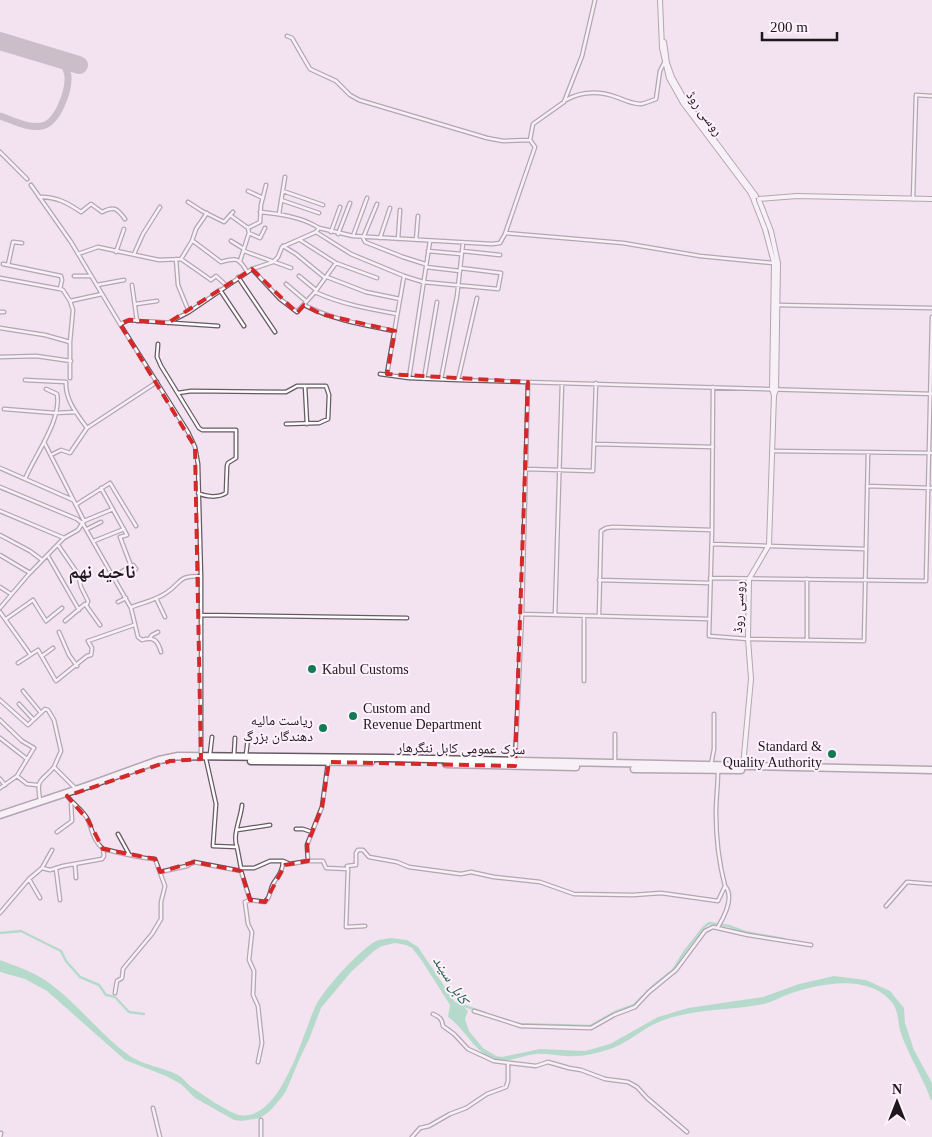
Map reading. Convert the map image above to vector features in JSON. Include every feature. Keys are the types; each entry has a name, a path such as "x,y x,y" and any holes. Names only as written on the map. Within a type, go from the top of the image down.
{"highway":[{"name":"سرک عمومی کابل ننگرهار","path":"0,819 69,798 170,761 234,756 718,770 932,772"},
{"name":"سرک عمومی کابل ننگرهار","path":"0,815 169,757 328,762 615,764 653,767 711,765 915,772"}],"main road":[{"name":"روسی روڈ","path":"660,0 662,48 669,78 683,103 757,199"},
{"name":"روسی روڈ","path":"662,30 667,63 681,94 757,199 776,263 778,305 774,389"},
{"path":"757,199 781,197 932,199"},
{"name":"روسی روڈ","path":"743,766 751,679 748,639 749,579 769,546 776,263"}],"street":[{"path":"565,100 582,56 595,0"},
{"path":"287,36 292,38 310,69 336,81 350,95 359,100 487,138 503,141 530,140"},
{"path":"260,212 279,214 305,221 331,232 353,236 463,243 500,243 505,234 535,147 530,140 533,124 565,100 586,93 607,94 630,103 643,104 656,99 660,71 664,63"},
{"path":"912,199 916,95 932,96"},
{"path":"0,152 27,179"},
{"path":"279,214 285,177"},
{"path":"31,185 92,276 196,447 201,576 200,633 204,758 216,804 213,846 237,848"},
{"path":"248,228 260,222 260,212 266,185"},
{"path":"248,191 263,198"},
{"path":"283,191 323,205"},
{"path":"39,196 51,197 68,203 81,212 91,204 102,212 113,208 118,210 125,219"},
{"path":"353,236 367,198"},
{"path":"281,200 319,213"},
{"path":"188,202 224,222 231,214 248,228 249,233 240,261"},
{"path":"338,234 350,204"},
{"path":"316,232 351,254 423,282 498,289 501,274 426,266 365,242 363,238 377,204"},
{"path":"134,254 142,234 160,207"},
{"path":"331,232 340,208"},
{"path":"380,238 390,208"},
{"path":"398,239 400,210"},
{"path":"181,259 207,212"},
{"path":"416,240 418,216"},
{"path":"249,233 260,238 265,228"},
{"path":"168,323 189,312 238,277 252,269 273,262 277,259 283,246 316,232 319,228"},
{"path":"116,252 124,229"},
{"path":"505,234 507,232 623,243 700,256 776,263"},
{"path":"300,240 336,263 377,278"},
{"path":"192,241 221,262 233,258 240,261 247,272"},
{"path":"231,241 244,250 291,268"},
{"path":"409,378 430,241"},
{"path":"8,265 13,242 22,243"},
{"path":"441,379 458,285 463,243"},
{"path":"283,246 326,277 366,292 400,298"},
{"path":"78,254 98,247 159,260 181,259 211,280 218,276 226,285"},
{"path":"427,251 500,255"},
{"path":"176,259 178,285 189,312"},
{"path":"252,269 280,299 294,311 299,311 336,263"},
{"path":"3,264 61,276 60,289"},
{"path":"74,276 92,276"},
{"path":"299,276 315,291 328,298 357,307 397,314"},
{"path":"387,374 404,276"},
{"path":"238,277 275,332"},
{"path":"0,278 63,290 73,310 70,342 70,378"},
{"path":"96,285 124,280"},
{"path":"132,284 138,321"},
{"path":"286,284 305,303 322,314 395,331"},
{"path":"220,290 244,326"},
{"path":"70,301 102,294"},
{"path":"458,380 476,298"},
{"path":"136,304 157,301"},
{"path":"424,379 437,302"},
{"path":"778,305 932,308"},
{"path":"710,578 926,581 927,488 931,453 932,317"},
{"path":"120,324 129,320 218,326"},
{"path":"0,328 45,335 70,342"},
{"path":"158,344 157,357 198,428 236,430 236,458 228,463 227,466 226,493 224,495 210,496 198,493"},
{"path":"0,357 36,356 71,361"},
{"path":"380,374 424,379 931,394"},
{"path":"25,380 66,382 67,395 87,428"},
{"path":"51,455 61,450 70,453 87,428 157,382"},
{"path":"515,764 522,614 528,382"},
{"path":"555,615 562,383"},
{"path":"526,469 593,471 596,383"},
{"path":"178,393 191,391 286,392 297,386 326,386 329,395 328,419 319,423 286,424"},
{"path":"305,386 307,424"},
{"path":"713,387 712,544 709,636 748,639 864,641 868,452"},
{"path":"25,479 44,442 55,413 58,400 57,394 46,389"},
{"path":"4,409 55,413 76,412"},
{"path":"44,442 76,504 86,529 131,608 137,635 140,639 150,638 156,640 161,652"},
{"path":"594,444 713,447"},
{"path":"772,450 931,453"},
{"path":"0,468 73,500"},
{"path":"76,504 108,484 112,485 136,526"},
{"path":"867,486 932,488"},
{"path":"0,488 83,523"},
{"path":"101,488 124,529 126,535 120,537 131,566 133,565 136,569"},
{"path":"0,608 64,538 78,530 83,523 113,509"},
{"path":"0,512 64,538"},
{"path":"86,529 101,522"},
{"path":"599,616 601,531 606,528 712,530"},
{"path":"94,541 124,529"},
{"path":"0,535 30,551 42,560"},
{"path":"712,544 866,549"},
{"path":"58,546 78,574 81,587 88,601 87,604 100,625"},
{"path":"0,555 30,573"},
{"path":"48,556 79,610"},
{"path":"113,577 131,566"},
{"path":"131,608 166,594 179,580 185,577 201,576"},
{"path":"807,579 807,640"},
{"path":"600,580 710,583"},
{"path":"0,587 11,594"},
{"path":"118,602 126,598"},
{"path":"156,598 165,617"},
{"path":"6,619 33,600 46,621 62,608"},
{"path":"65,621 87,604"},
{"path":"0,612 30,654"},
{"path":"201,614 407,618"},
{"path":"522,614 709,619"},
{"path":"584,616 584,681"},
{"path":"18,663 38,650 56,681 77,666 87,656 91,655 92,648 88,641 134,624"},
{"path":"59,632 69,655 77,666"},
{"path":"150,638 158,632"},
{"path":"42,656 52,648"},
{"path":"23,691 40,713"},
{"path":"0,700 28,725 47,709 54,720 61,751 54,767 37,785 40,801"},
{"path":"19,704 33,719"},
{"path":"711,765 714,749 714,714"},
{"path":"0,720 22,741 34,748 17,776 0,788"},
{"path":"615,734 615,764"},
{"path":"204,758 212,737"},
{"path":"0,738 27,759"},
{"path":"234,756 235,738"},
{"path":"246,756 248,738"},
{"path":"308,861 307,845 322,807 328,762"},
{"path":"54,767 76,789"},
{"path":"718,770 717,839 721,868 729,893 727,909 718,927"},
{"path":"17,776 28,784 37,785"},
{"path":"0,779 5,785"},
{"path":"57,832 72,821 69,798"},
{"path":"42,868 56,869 102,859 104,856 103,849 91,832 88,820 80,808 69,798"},
{"path":"242,805 236,843 250,900"},
{"path":"237,830 270,826"},
{"path":"296,829 312,832"},
{"path":"118,834 129,854"},
{"path":"103,849 129,854 137,858 156,859 165,886 161,902 161,919 152,934 123,969 122,978 117,981 115,993"},
{"path":"0,913 42,868 52,850"},
{"path":"365,926 346,927 347,866 356,865 356,853 360,850 363,850 369,857 397,862 409,867 461,874 471,872 494,877 540,882 574,894 661,893 718,901 727,887"},
{"path":"160,872 187,866 194,862 241,869 254,868 270,861 284,861 290,864 323,861 326,868 348,869"},
{"path":"258,1062 262,1044 258,1006 253,995 254,971 248,960 252,932 248,924 245,902 250,900 265,902 270,897 272,885 283,868 284,861"},
{"path":"75,864 76,878"},
{"path":"56,869 60,900"},
{"path":"29,880 40,898"},
{"path":"886,906 907,882 932,884"},
{"path":"474,1011 521,1026 591,1028 614,1015 635,1007 676,970 705,931 713,927 748,935 811,945"},
{"path":"433,1014 439,1016 443,1026 454,1034 468,1049 494,1061 536,1066 548,1062 581,1070 606,1079 628,1082 687,1132"},
{"path":"412,1137 420,1128 429,1126 450,1114 466,1108 487,1094 506,1087 508,1064"},
{"path":"153,1108 160,1137"},
{"path":"261,1120 261,1137"}],"highlighted area":[{"path":"252,269 297,313 304,305 321,314 395,331 387,374 528,382 515,766 329,762 322,807 307,845 308,861 285,865 265,902 250,900 241,871 194,862 160,872 155,859 103,849 88,820 67,796 170,761 201,759 195,447 120,324 129,320 168,323"}],"shaded area":[{"path":"391,938 407,940 418,947 455,1002 464,1004 463,1006 468,1011 465,1019 469,1031 483,1048 496,1056 502,1057 540,1049 585,1051 610,1044 658,1017 688,1008 763,997 799,984 834,976 866,980 890,991 904,1008 905,1023 914,1050 932,1083 932,1100 903,1039 895,1006 879,991 867,986 840,983 813,987 764,1004 688,1013 656,1023 622,1044 592,1054 562,1056 536,1054 499,1060 491,1058 477,1048 455,1022 448,1017 450,1005 422,961 412,948 395,943 382,946 374,951 351,972 321,1008 286,1091 270,1111 260,1118 241,1121 234,1120 195,1098 181,1084 166,1076 125,1060 47,991 25,979 0,972 0,960 40,977 56,988 108,1038 130,1056 141,1062 178,1075 190,1086 230,1111 239,1115 254,1114 267,1105 278,1092 296,1056 315,1007 333,981 369,945 378,940"}],"waterway":[{"path":"519,1024 590,1026 615,1012 634,1005 673,970 685,951 709,923 784,939"},
{"path":"0,933 21,931 61,951 66,961 80,977 99,985 106,995 115,997 129,1012 144,1014"},
{"name":"کابل سيند","path":"462,1005 485,1013"}],"taxiway":[{"path":"0,116 21,124 37,127 48,124 58,113 67,89 68,76 66,69 59,59"}],"runway":[{"path":"0,41 79,65"}],"place":[{"name":"Kabul Customs","path":"312,669"},
{"name":"Custom and Revenue Department","path":"353,716"},
{"name":"ریاست مالیه دهندگان بزرگ","path":"323,728"},
{"name":"Standard & Quality Authority","path":"832,754"}],"district":[{"name":"ناحیه نهم","path":"102,571"}]}
